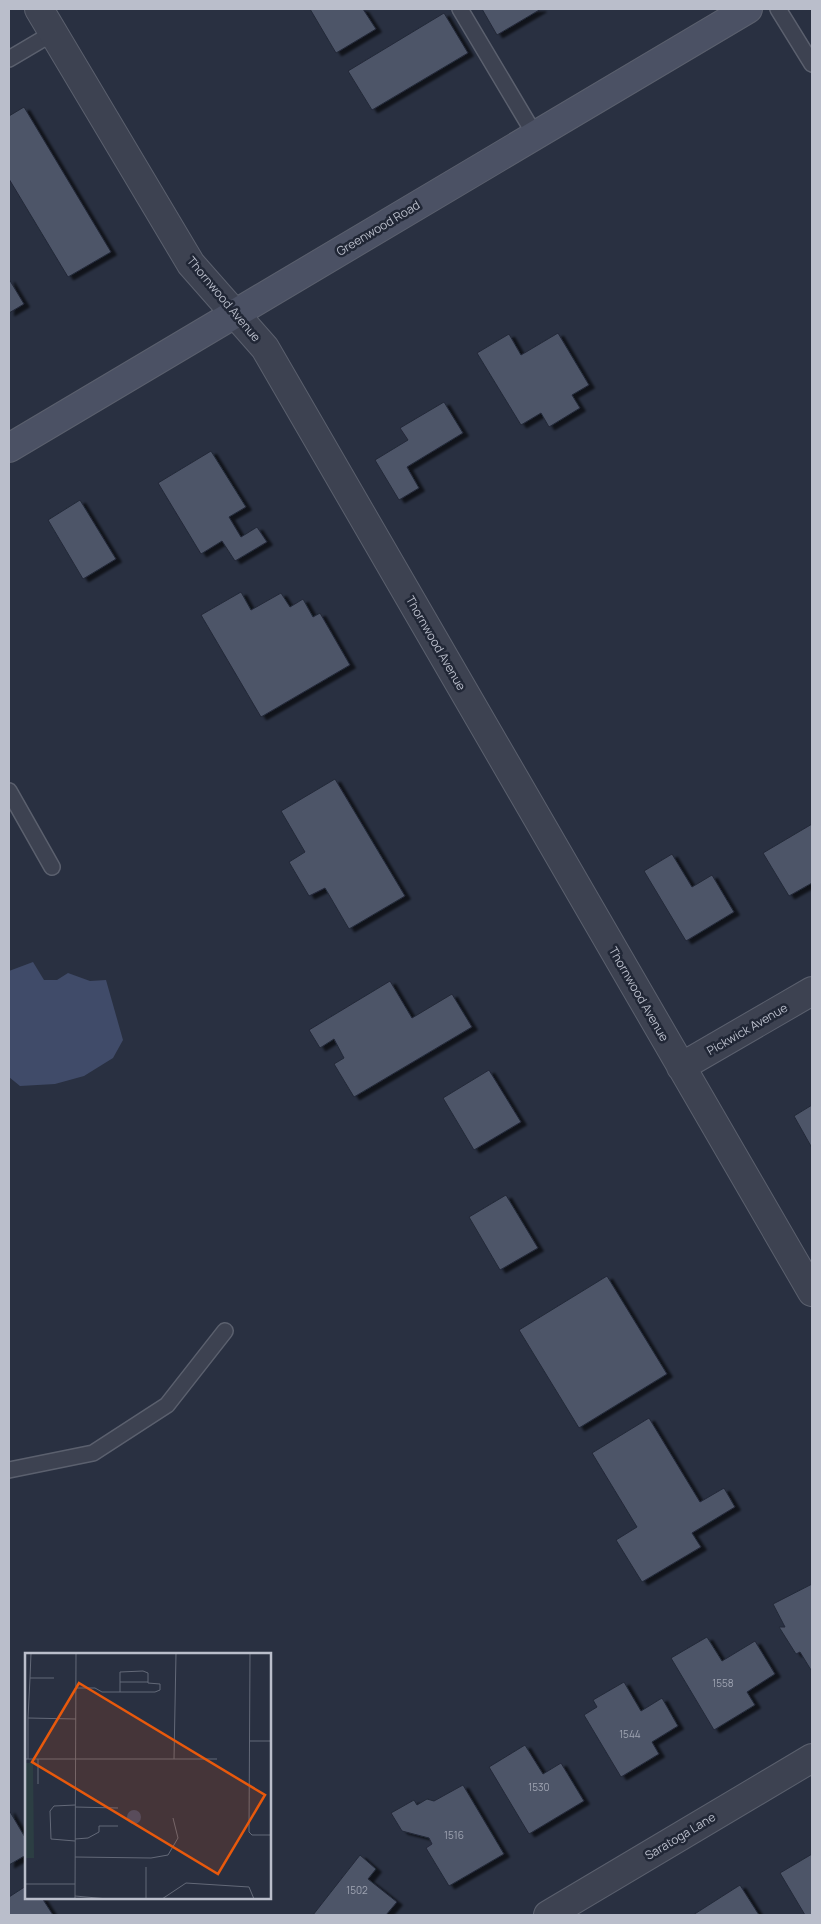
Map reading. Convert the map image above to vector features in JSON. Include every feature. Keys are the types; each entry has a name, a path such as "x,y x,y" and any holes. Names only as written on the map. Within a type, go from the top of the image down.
{"main road":[{"name":"Greenwood Road","path":"9,448 748,9"}],"street":[{"name":"Thornwood Avenue","path":"39,9 191,264 265,348 812,1292"},
{"name":"Pickwick Avenue","path":"681,1067 812,991"},
{"name":"Saratoga Lane","path":"548,1915 812,1758"}],"lane":[{"path":"460,9 535,136"},
{"path":"778,9 812,64"},
{"path":"9,59 53,32"},
{"path":"9,791 52,867"},
{"path":"9,1470 93,1453 167,1405 225,1330"}],"water":[{"path":"33,962 44,980 57,980 68,973 90,981 106,980 123,1040 113,1058 84,1076 55,1084 20,1086 9,1077 9,971"}],"building":[{"path":"310,9 363,9 376,29 336,53"},
{"path":"482,9 541,9 497,35"},
{"path":"444,13 468,53 372,110 348,71"},
{"path":"24,107 111,252 68,277 9,179 9,116"},
{"path":"9,279 24,304 9,313"},
{"path":"558,333 589,385 572,395 580,408 549,427 541,413 521,425 477,353 509,334 521,355"},
{"path":"444,402 463,433 407,467 419,488 399,500 375,460 408,440 400,428"},
{"path":"211,451 246,507 229,517 241,537 257,527 267,542 235,561 222,541 201,554 158,483"},
{"path":"80,500 116,559 83,579 48,520"},
{"path":"241,592 251,610 281,593 290,607 303,599 313,617 320,613 350,665 261,717 201,615"},
{"path":"335,779 405,896 349,929 325,888 309,896 289,862 305,852 281,811"},
{"path":"812,824 812,883 789,896 763,853"},
{"path":"672,854 692,887 712,875 734,912 686,941 644,871"},
{"path":"390,981 412,1018 452,994 472,1027 354,1097 334,1064 344,1058 334,1039 320,1048 309,1030"},
{"path":"489,1070 521,1122 474,1150 443,1098"},
{"path":"812,1105 812,1148 794,1116"},
{"path":"506,1195 538,1248 500,1270 469,1217"},
{"path":"607,1276 667,1374 579,1428 519,1330"},
{"path":"649,1418 700,1502 724,1488 735,1507 692,1533 701,1547 642,1582 616,1540 637,1527 592,1453"},
{"path":"812,1584 811,1670 800,1652 796,1654 779,1627 785,1627 773,1604"},
{"path":"707,1637 722,1661 755,1641 775,1674 747,1692 755,1705 714,1730 671,1658"},
{"path":"624,1682 641,1711 662,1698 678,1726 652,1742 659,1754 621,1777 584,1715 597,1707 593,1700"},
{"path":"525,1745 543,1774 561,1763 584,1801 529,1834 489,1767"},
{"path":"463,1785 504,1854 449,1886 426,1848 432,1844 429,1838 402,1831 391,1813 414,1800 417,1805 427,1799 434,1801"},
{"path":"9,1810 25,1837 25,1856 9,1865"},
{"path":"812,1854 812,1915 805,1915 780,1873"},
{"path":"360,1855 376,1869 368,1879 397,1902 386,1915 313,1915"},
{"path":"740,1885 759,1915 693,1915"},
{"path":"25,1887 25,1899 43,1899 53,1915 9,1915 9,1897"}]}
